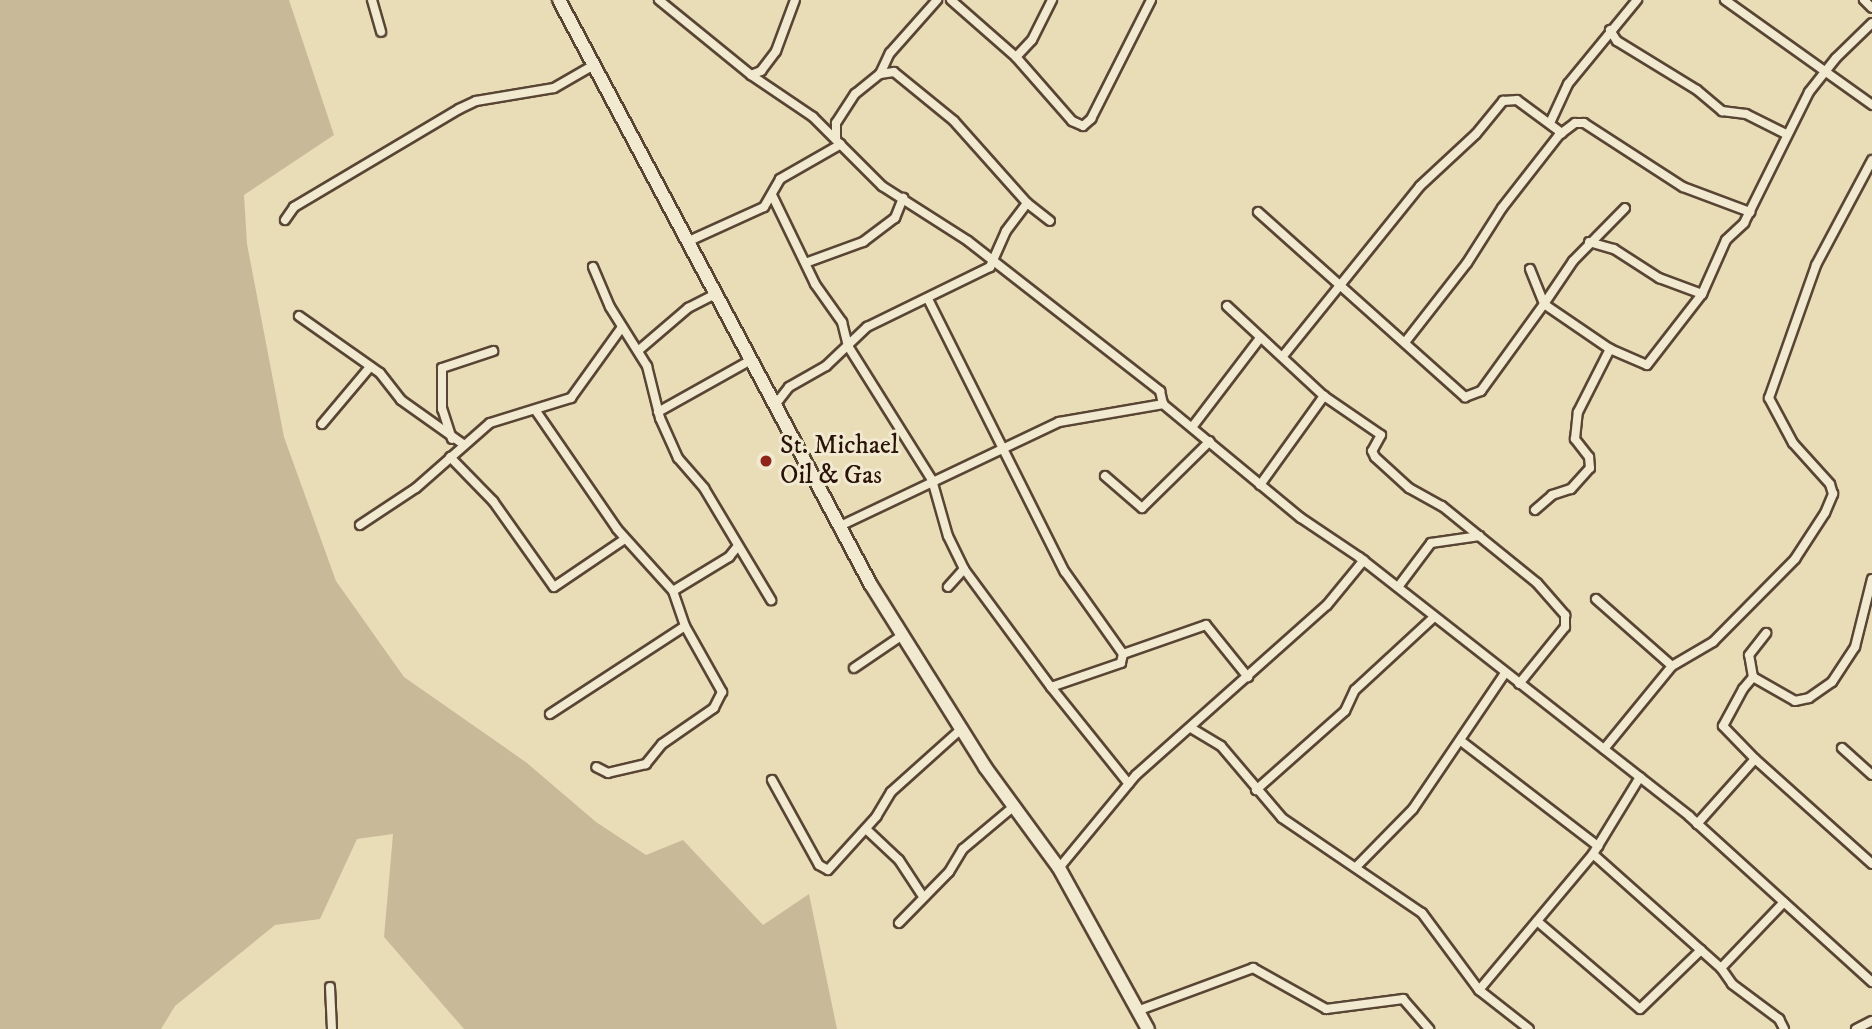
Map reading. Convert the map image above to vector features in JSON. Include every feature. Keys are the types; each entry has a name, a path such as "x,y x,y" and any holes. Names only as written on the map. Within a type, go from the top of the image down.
{"street":[{"path":"372,0 381,32"},
{"path":"559,0 717,293 838,527 901,636 960,730 1059,868 1148,1029"},
{"path":"659,0 751,75 823,126 882,186 994,262 1160,391 1163,404"},
{"path":"751,75 761,71 776,51 795,0"},
{"path":"838,141 836,123 855,94 880,74 885,62 937,0"},
{"path":"951,0 1016,57 1031,79 1072,121 1083,126 1091,119 1151,0"},
{"path":"1016,57 1032,40 1052,0"},
{"path":"1550,123 1568,84 1637,0"},
{"path":"1725,0 1822,73 1872,105"},
{"path":"1864,0 1872,8"},
{"path":"1530,269 1544,304 1610,349 1647,365 1653,363 1702,294 1726,240 1749,212 1786,134 1822,73 1872,23"},
{"path":"1610,30 1617,41 1698,90 1722,111 1746,114 1786,134"},
{"path":"885,62 954,121 1027,203 1050,221"},
{"path":"285,220 294,207 459,109 476,102 554,88 594,65"},
{"path":"761,71 761,82"},
{"path":"880,74 894,72"},
{"path":"1283,356 1420,186 1476,134 1503,101 1517,100 1562,132"},
{"path":"1406,341 1562,132 1584,122 1683,187 1749,212"},
{"path":"823,126 836,123"},
{"path":"689,241 764,207 773,197 780,179 838,141"},
{"path":"1604,749 1672,666 1713,642 1795,559 1833,494 1830,484 1793,443 1769,398 1816,265 1872,160"},
{"path":"773,197 808,262 815,284 842,322 848,346 932,480 948,536 964,569 1051,687 1129,783"},
{"path":"808,262 863,242 895,218 903,198"},
{"path":"775,405 789,387 827,366 867,327 929,301 994,262 1006,231 1027,203"},
{"path":"1258,212 1469,398 1480,391 1590,242 1625,208"},
{"path":"1590,242 1614,249 1659,278 1702,294"},
{"path":"593,267 622,327 639,350 658,412 678,458 704,488 771,600"},
{"path":"639,350 688,308 717,293"},
{"path":"929,301 972,378 1000,450 1065,572 1124,654"},
{"path":"1227,306 1324,396 1381,435 1372,454 1409,488 1442,506 1537,583 1567,618 1565,628 1519,684"},
{"path":"299,316 326,331 370,367 401,400 452,439 463,444"},
{"path":"360,525 416,488 490,423 563,403 577,392 622,327"},
{"path":"1193,426 1260,338"},
{"path":"1535,510 1552,495 1571,489 1590,468 1589,457 1575,439 1578,412 1610,349"},
{"path":"452,439 442,409 442,368 493,351"},
{"path":"658,412 751,360"},
{"path":"321,424 370,367"},
{"path":"1153,404 1160,391"},
{"path":"1260,485 1324,396"},
{"path":"838,527 932,480 1066,419 1163,404 1193,426 1260,485 1364,560 1640,777 1697,824 1872,982"},
{"path":"536,411 625,539 673,591 685,626 718,682 718,704 662,744 646,764 608,773 596,767"},
{"path":"1105,476 1142,508 1210,441"},
{"path":"450,457 493,501 554,587 625,539"},
{"path":"1398,587 1431,543 1479,536"},
{"path":"673,591 730,557 738,546"},
{"path":"1059,868 1129,783 1191,729 1218,698 1248,677 1327,605 1364,560"},
{"path":"947,587 964,569"},
{"path":"1753,677 1795,701 1810,698 1832,682 1855,647 1872,579"},
{"path":"1596,598 1672,666"},
{"path":"1256,790 1345,711 1355,690 1434,617"},
{"path":"1124,654 1206,625 1248,677"},
{"path":"550,714 685,626"},
{"path":"1766,633 1749,656 1753,677 1723,726 1755,759 1872,864"},
{"path":"854,668 901,636"},
{"path":"1051,687 1121,663 1124,654"},
{"path":"1358,866 1413,809 1505,673"},
{"path":"1191,729 1221,746 1256,790 1311,841 1358,866 1422,913 1479,990 1529,1029"},
{"path":"772,780 823,869 831,868 866,828 891,792 960,730"},
{"path":"1461,741 1596,850 1721,968 1732,984 1779,1019 1784,1029"},
{"path":"1842,748 1872,775"},
{"path":"1697,824 1755,759"},
{"path":"1479,990 1596,850 1640,777"},
{"path":"899,923 922,895 949,872 964,849 1013,807"},
{"path":"866,828 899,860 922,895"},
{"path":"1721,968 1784,902"},
{"path":"1537,922 1640,1009 1701,950"},
{"path":"1137,1011 1253,968 1326,1009 1403,999 1429,1029"},
{"path":"330,987 332,1029"},
{"path":"1856,1029 1872,1021"}],"shaded area":[{"path":"0,0 289,0 334,135 244,195 247,244 284,437 336,581 404,677 527,763 596,822 646,855 683,840 763,925 809,894 837,1029 464,1029 384,937 393,834 357,839 320,919 275,925 175,1006 161,1029 0,1029"}],"place":[{"name":"St. Michael Oil & Gas","path":"766,461"}]}
